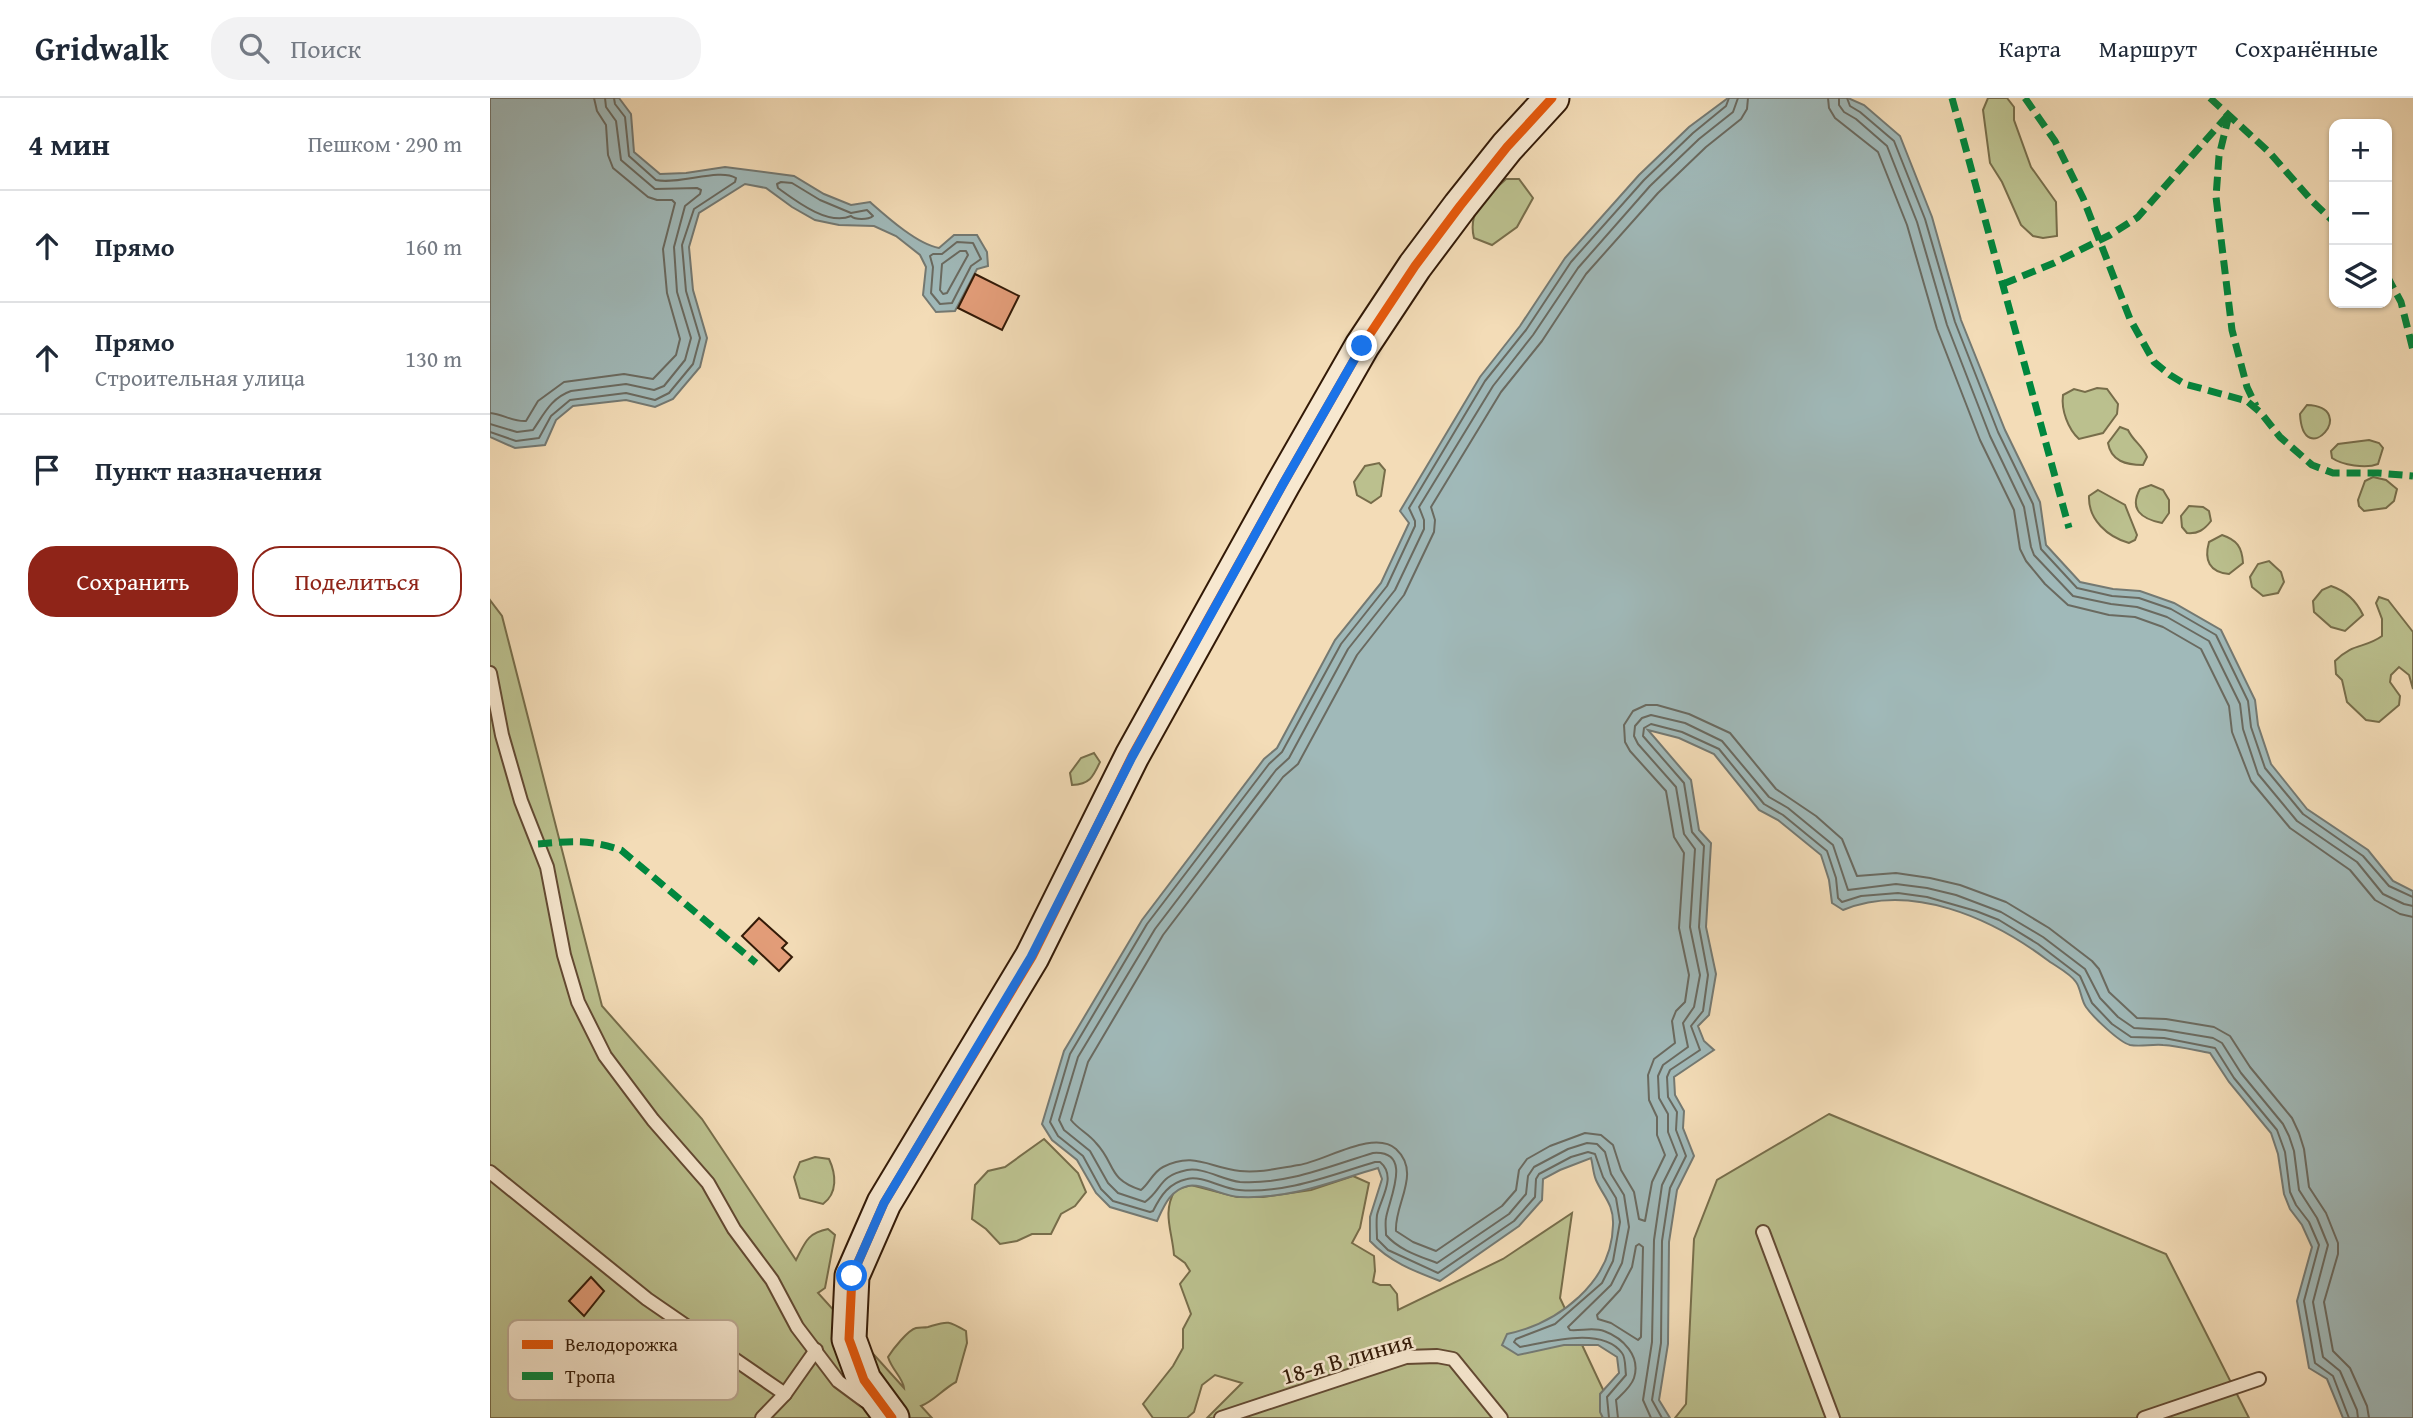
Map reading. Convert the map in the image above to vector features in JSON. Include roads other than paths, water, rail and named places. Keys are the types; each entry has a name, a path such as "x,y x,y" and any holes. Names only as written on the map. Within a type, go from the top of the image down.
{"street":[{"path":"890,1418 864,1380 849,1339 852,1276 884,1203 1031,957 1132,757 1362,346 1415,265 1460,206 1507,147 1552,98"}],"lane":[{"path":"490,673 502,735 517,788 547,867 564,955 579,1002 605,1056 653,1120 708,1183 734,1229 772,1280 797,1327 838,1381 890,1418"},
{"path":"490,1172 647,1298 679,1320"},
{"path":"1763,1232 1833,1418"},
{"path":"762,1418 785,1394 816,1350"},
{"name":"18-я В линия","path":"1220,1418 1406,1357 1437,1356 1453,1359 1501,1418"},
{"path":"738,1361 785,1394"},
{"path":"2144,1418 2259,1379"}],"water":[{"path":"490,98 619,98 631,114 634,152 660,174 725,167 794,176 824,194 851,205 870,202 921,241 939,248 954,235 977,235 987,252 988,266 977,269 955,311 936,312 923,295 926,267 920,255 896,236 874,226 839,225 815,220 766,188 745,184 699,213 689,247 693,290 707,338 700,367 673,399 655,407 626,400 573,406 556,420 545,445 515,448 490,437"},
{"path":"1728,98 1848,98 1864,105 1900,136 1932,217 1961,320 2005,430 2040,502 2046,545 2080,582 2140,591 2174,603 2221,630 2255,700 2258,725 2271,764 2307,809 2368,850 2393,881 2413,891 2413,1418 2343,1418 2327,1379 2309,1368 2297,1301 2312,1247 2284,1194 2278,1154 2271,1133 2229,1082 2210,1053 2169,1046 2134,1046 2125,1043 2106,1029 2089,1011 2078,985 2070,976 2024,944 1976,918 1923,902 1896,900 1869,902 1843,910 1832,903 1829,880 1821,855 1778,820 1759,810 1714,754 1679,738 1648,730 1691,780 1699,830 1711,843 1706,927 1716,974 1709,1015 1698,1026 1704,1041 1714,1050 1674,1077 1675,1095 1684,1111 1683,1128 1694,1156 1677,1190 1669,1242 1668,1344 1659,1400 1670,1418 1603,1418 1600,1412 1600,1394 1619,1373 1617,1357 1598,1345 1564,1345 1518,1355 1502,1345 1507,1334 1545,1320 1563,1310 1593,1282 1603,1265 1610,1246 1613,1218 1595,1177 1591,1158 1543,1179 1542,1200 1519,1226 1440,1281 1394,1260 1370,1241 1370,1217 1382,1179 1378,1168 1294,1192 1259,1197 1234,1196 1200,1186 1188,1186 1172,1195 1157,1221 1110,1207 1096,1193 1077,1160 1052,1140 1042,1124 1064,1051 1142,920 1264,759 1277,748 1335,640 1381,583 1409,523 1400,511 1480,377 1520,326 1565,258 1639,175 1689,127"}]}
